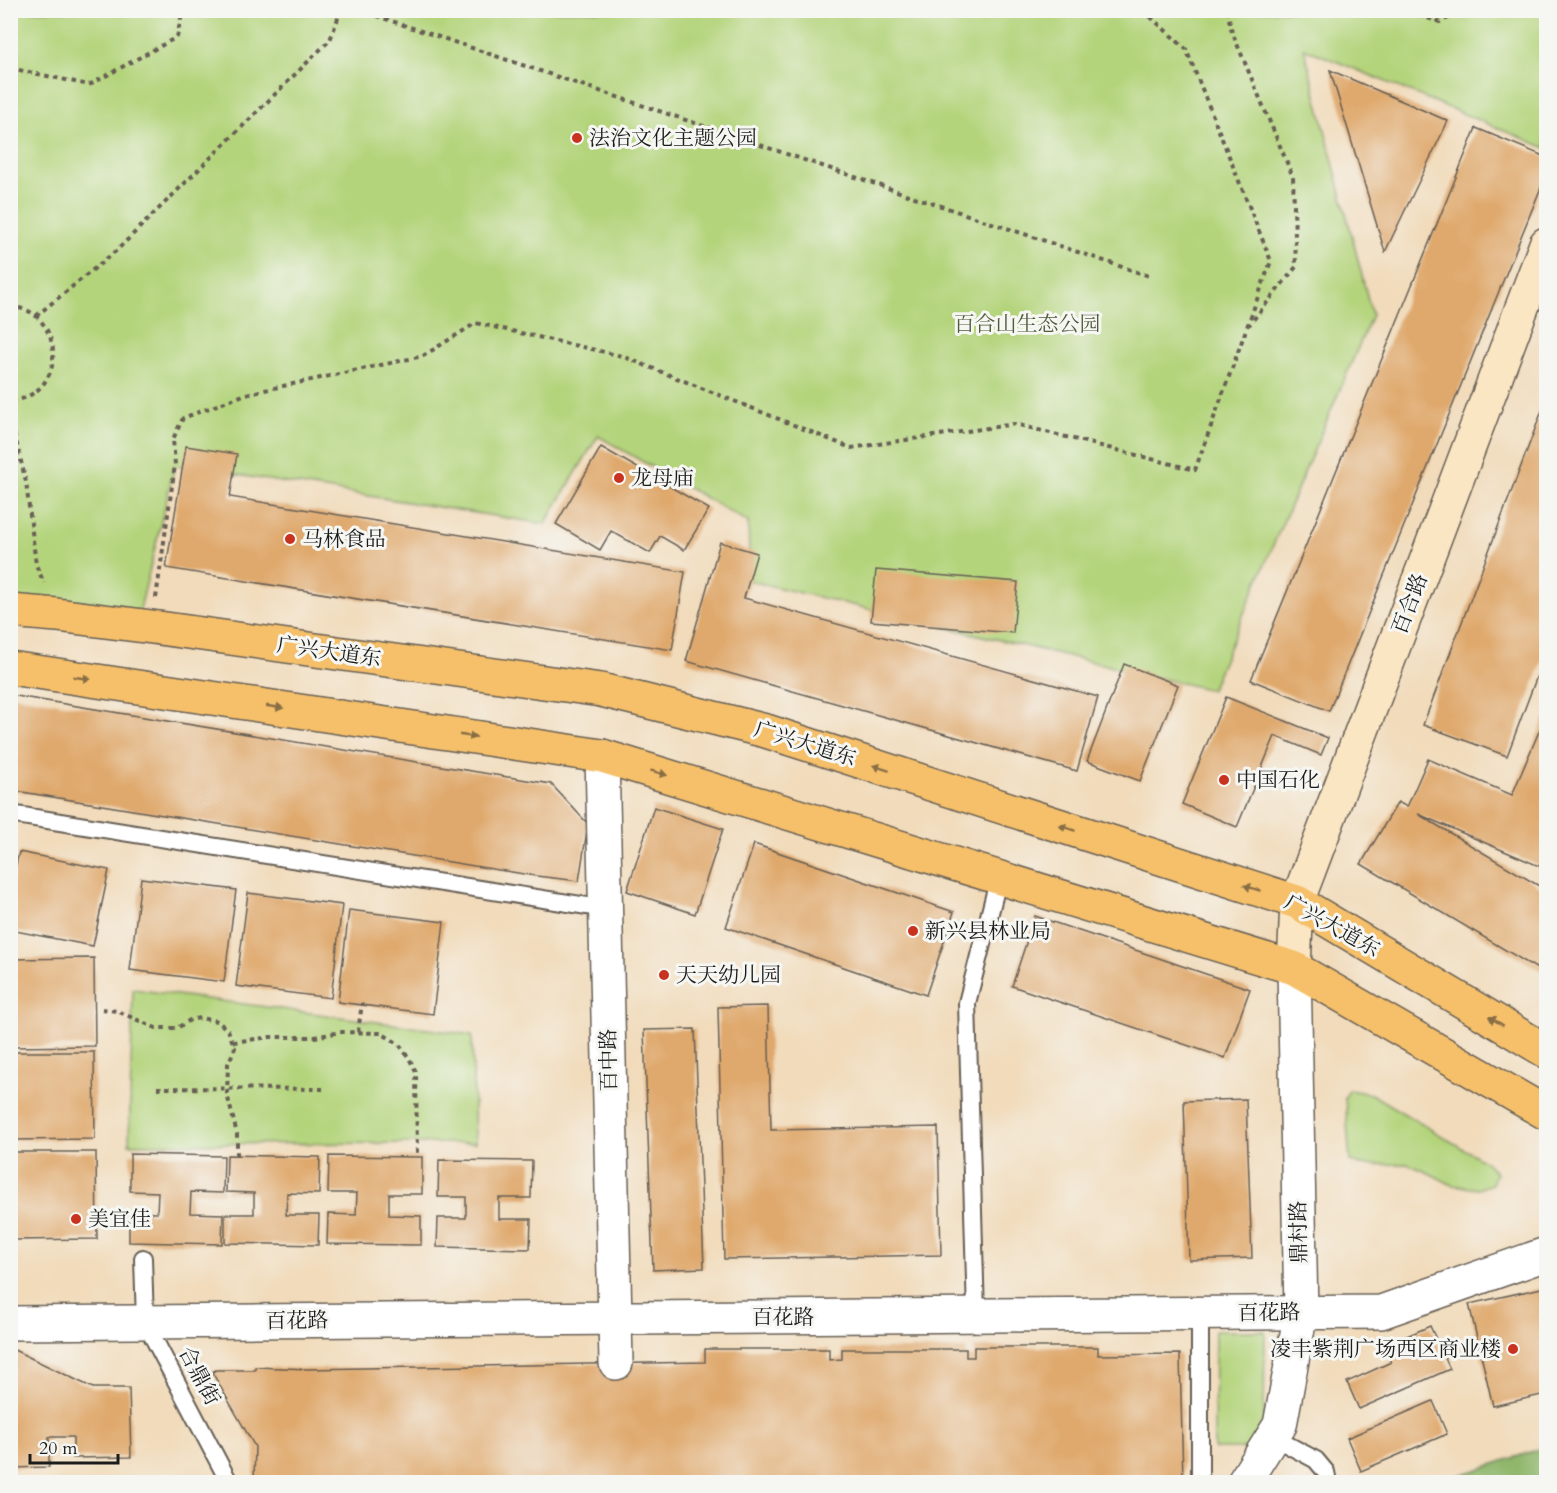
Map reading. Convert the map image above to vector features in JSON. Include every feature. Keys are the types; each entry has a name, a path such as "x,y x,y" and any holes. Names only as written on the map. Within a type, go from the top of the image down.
{"highway":[{"path":"10,588 57,615"},
{"name":"广兴大道东","path":"10,611 152,627 601,690 766,731 1297,902 1546,1051"},
{"path":"15,671 602,756 1294,968 1546,1113"}],"street":[{"name":"百合路","path":"1294,968 1297,902 1546,244"},
{"name":"百中路","path":"602,756 616,1363"},
{"name":"鼎村路","path":"1244,1482 1280,1425 1301,1312 1294,968"},
{"name":"百花路","path":"10,1323 1381,1312 1546,1254"}],"lane":[{"path":"10,814 606,909"},
{"path":"976,1315 967,1003 999,877"},
{"path":"143,1258 145,1322"},
{"path":"1200,1313 1200,1482"},
{"name":"合鼎街","path":"145,1322 230,1482"},
{"path":"1273,1437 1316,1460 1326,1472 1328,1482"}],"path":[{"path":"10,69 89,85 177,37 183,10"},
{"path":"36,316 117,251 330,40 341,10"},
{"path":"359,10 1152,277"},
{"path":"152,627 174,465 173,439 183,418 246,394 423,356 476,322 622,356 851,448 1015,424 1195,470 1271,261 1186,49 1143,10"},
{"path":"1227,10 1232,32 1293,177 1296,267 1247,328"},
{"path":"1402,10 1440,22 1465,10"},
{"path":"10,306 27,310 36,316 51,336 54,351 52,368 46,380 35,392 10,401"},
{"path":"10,416 26,482 36,565 57,615"},
{"path":"358,1032 362,1003"},
{"path":"102,1009 117,1011 156,1029 177,1028 190,1020 200,1018 217,1021 228,1030 235,1048 228,1064 227,1094 237,1134 237,1155"},
{"path":"233,1042 271,1037 315,1037 332,1033 358,1032 381,1033 399,1044 416,1072 417,1157"},
{"path":"157,1088 323,1089"}],"green space":[{"name":"百合山生态公园","path":"11,11 1546,11 1546,148 1304,48 1372,315 1211,690 750,581 748,522 598,436 545,524 175,465 135,630 11,613"},
{"path":"133,989 472,1035 475,1143 129,1144"},
{"path":"1349,1090 1371,1094 1486,1162 1496,1173 1492,1184 1478,1189 1452,1185 1408,1164 1360,1165 1350,1161 1345,1098"},
{"path":"1215,1331 1265,1331 1264,1421 1247,1449 1214,1449"},
{"path":"1546,1447 1546,1482 1439,1482"}],"building":[{"path":"1330,70 1448,121 1385,252"},
{"path":"1476,128 1546,157 1546,175 1329,711 1251,680"},
{"path":"1546,400 1546,652 1507,756 1423,725"},
{"path":"186,446 237,454 230,497 685,572 672,650 166,568"},
{"name":"龙母庙","path":"601,447 709,509 684,550 660,536 650,553 611,531 600,550 556,524"},
{"path":"720,542 757,553 744,598 1098,697 1077,771 686,661"},
{"path":"876,570 1018,582 1013,633 871,621"},
{"path":"1124,664 1178,685 1140,781 1087,761"},
{"path":"10,695 551,784 588,824 579,881 536,876 10,790"},
{"name":"中国石化","path":"1226,697 1328,738 1321,755 1275,736 1237,827 1182,804"},
{"path":"1546,715 1546,869 1418,814 1546,890 1546,974 1361,864 1398,802 1407,807 1428,759 1512,795"},
{"path":"654,807 723,829 695,914 627,891"},
{"path":"754,844 954,912 926,995 726,927"},
{"path":"19,852 109,870 93,946 10,930 10,892"},
{"path":"141,878 236,890 224,982 130,970"},
{"path":"248,893 342,905 331,998 236,986"},
{"path":"349,910 444,922 433,1014 338,1002"},
{"path":"1035,916 1250,989 1225,1058 1012,986"},
{"path":"94,958 95,1046 10,1047 10,959"},
{"path":"768,1006 771,1130 938,1127 941,1255 724,1259 718,1007"},
{"path":"695,1029 704,1268 653,1270 644,1030"},
{"path":"10,1052 94,1052 95,1139 10,1140"},
{"path":"1246,1099 1252,1258 1189,1260 1184,1101"},
{"path":"10,1152 96,1152 97,1239 10,1240"},
{"path":"130,1154 224,1156 223,1193 191,1192 190,1213 223,1214 222,1244 129,1242 129,1212 157,1213 158,1192 130,1191"},
{"path":"227,1155 320,1157 319,1194 287,1193 286,1215 319,1215 318,1245 225,1243 225,1214 254,1214 254,1193 226,1192"},
{"path":"329,1156 422,1157 422,1194 389,1194 389,1215 421,1216 421,1245 327,1244 328,1214 356,1215 357,1193 328,1193"},
{"path":"439,1160 532,1161 531,1198 499,1198 499,1219 531,1219 530,1249 437,1247 438,1218 466,1218 466,1197 438,1197"},
{"name":"凌丰紫荆广场西区商业楼","path":"1546,1287 1546,1394 1493,1406 1469,1304"},
{"path":"1430,1326 1450,1369 1359,1409 1347,1382 1391,1362 1384,1346"},
{"path":"974,1347 1098,1347 1098,1355 1180,1354 1183,1482 254,1481 255,1447 212,1372 216,1370 255,1370 255,1367 309,1369 705,1362 705,1349 829,1349 829,1360 842,1359 842,1349 966,1349 966,1357 974,1357"},
{"path":"10,1348 93,1388 129,1388 131,1457 73,1458 73,1437 49,1437 49,1467 10,1468"},
{"path":"1433,1401 1447,1434 1361,1471 1347,1438"}],"place":[{"name":"法治文化主题公园","path":"577,138"},
{"name":"龙母庙","path":"619,478"},
{"name":"马林食品","path":"290,539"},
{"name":"中国石化","path":"1224,780"},
{"name":"新兴县林业局","path":"913,931"},
{"name":"天天幼儿园","path":"664,975"},
{"name":"美宜佳","path":"76,1219"},
{"name":"凌丰紫荆广场西区商业楼","path":"1513,1349"}]}
